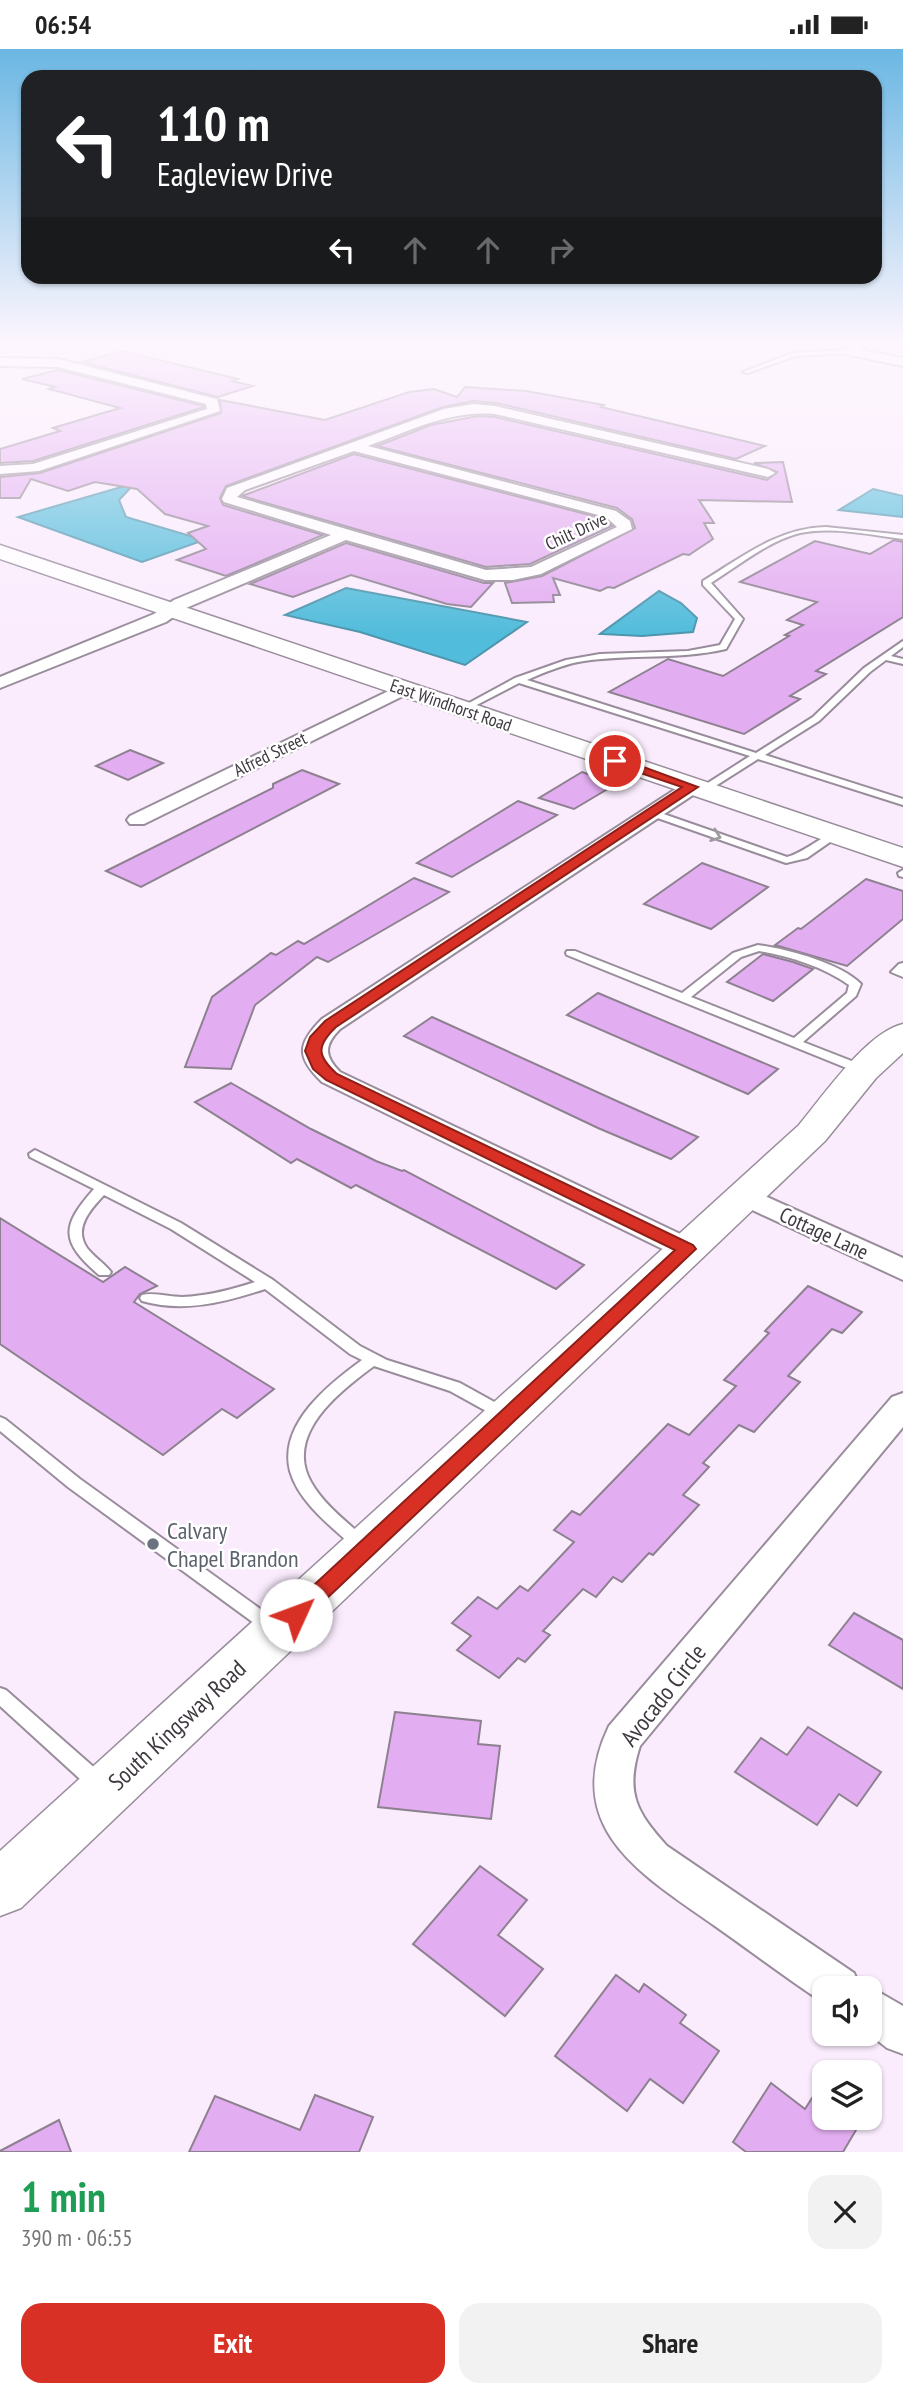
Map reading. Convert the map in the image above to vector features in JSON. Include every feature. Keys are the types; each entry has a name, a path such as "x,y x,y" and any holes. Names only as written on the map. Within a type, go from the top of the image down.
{"street":[{"path":"0,470 34,468 125,439"},
{"name":"Chilt Drive","path":"353,446 611,515 625,524 618,533 534,571 500,576 345,535 229,499 229,495 240,487 353,446 372,439"},
{"name":"Chilt Drive","path":"618,439 768,473"},
{"path":"0,683 160,618 168,610 345,535"},
{"name":"East Windhorst Road","path":"0,552 903,858"},
{"name":"Alfred Street","path":"137,820 403,689"},
{"path":"687,1249 331,1077 318,1065 313,1051 317,1037 331,1024 652,813 697,789"},
{"path":"812,1133 863,1070 903,1034"},
{"path":"812,1133 903,1069"},
{"name":"South Kingsway Road","path":"0,1889 812,1133"},
{"name":"Cottage Lane","path":"734,1207 903,1270"},
{"name":"Avocado Circle","path":"822,1976 653,1859 626,1829 615,1796 614,1766 623,1738 903,1405"},
{"path":"882,2017 903,2032"}],"lane":[{"path":"462,709 547,666 585,659 700,653 723,647 739,619 706,583 786,536 802,531 835,531 903,537"},
{"path":"697,789 816,719 903,643"},
{"path":"884,657 903,662"},
{"path":"518,680 903,802"},
{"path":"652,813 786,860 803,856 835,835"},
{"path":"683,998 737,955 758,948 782,952 841,974 855,984 852,994 795,1043"},
{"path":"571,953 863,1070"},
{"path":"903,966 897,972 903,974"},
{"path":"35,1154 176,1226 268,1283 334,1336 372,1360 455,1387 509,1417"},
{"path":"101,1190 76,1219 75,1232 79,1248 104,1272"},
{"path":"147,1298 183,1302 205,1301 268,1283"},
{"path":"367,1549 331,1517 309,1492 298,1469 297,1447 304,1427 317,1406 333,1389 372,1360"},
{"path":"0,1423 74,1483 278,1631"},
{"path":"0,1695 106,1791"}],"water":[{"path":"135,483 119,500 126,517 204,540 142,562 18,517"},
{"path":"873,489 903,496 903,517 839,510"},
{"path":"346,588 527,622 465,665 360,632 285,615"},
{"path":"659,591 681,603 697,618 693,632 642,636 600,634"}],"building":[{"path":"33,439 102,439 33,461 0,463 0,449"},
{"path":"142,439 355,439 226,486 220,498 223,505 323,535 226,576 177,560 206,549 188,533 208,526 165,514 137,489 95,482 68,491 31,479 20,498 0,498 0,477 40,473"},
{"path":"395,439 591,439 767,480 777,472 754,463 783,462 792,502 699,500 714,523 704,523 713,539 689,555 683,554 614,588 608,587 600,591 553,578 560,595 553,595 554,602 512,603 505,583 542,576 635,528 632,519 617,508 377,446"},
{"path":"651,439 736,439 765,446 736,459"},
{"path":"354,454 605,519 612,526 530,564 486,567 242,496"},
{"path":"894,540 903,542 903,617 816,671 826,674 790,696 800,699 744,734 609,692 668,659 723,676 803,625 787,620 817,602 740,582 815,541 870,554"},
{"path":"346,543 484,583 493,583 471,607 447,604 351,575 293,597 250,584"},
{"path":"130,750 163,763 128,780 96,766"},
{"path":"302,770 339,784 141,887 106,871 273,788 273,784"},
{"path":"582,772 616,784 574,809 539,798"},
{"path":"518,801 557,815 452,877 417,863"},
{"path":"702,863 768,887 711,929 644,904"},
{"path":"414,878 449,892 328,962 317,957 255,1005 231,1069 185,1067 212,997 271,953 276,955 298,941 304,944"},
{"path":"866,879 903,891 903,919 847,966 775,945 798,928 801,929"},
{"path":"763,954 813,969 773,1001 727,982"},
{"path":"598,993 778,1069 748,1094 567,1015"},
{"path":"432,1017 698,1137 671,1159 598,1128 404,1036"},
{"path":"231,1083 311,1129 376,1161 404,1170 584,1265 556,1289 356,1185 351,1188 297,1159 291,1163 195,1102"},
{"path":"0,1218 103,1282 125,1267 157,1286 140,1294 134,1302 274,1389 237,1418 222,1409 163,1455 0,1344"},
{"path":"808,1286 862,1312 842,1333 832,1329 788,1376 800,1382 754,1432 739,1425 703,1463 709,1467 683,1495 699,1505 653,1555 649,1553 622,1582 613,1577 596,1597 583,1589 543,1631 550,1635 525,1662 518,1658 499,1678 457,1650 471,1636 452,1623 478,1597 497,1609 520,1586 528,1591 574,1542 554,1530 572,1511 580,1515 668,1424 689,1435 736,1386 724,1380 769,1333 765,1331"},
{"path":"854,1613 903,1640 903,1689 829,1645"},
{"path":"395,1712 481,1721 478,1744 500,1746 491,1819 378,1807"},
{"path":"808,1727 881,1772 857,1806 839,1794 817,1825 735,1772 761,1738 787,1755"},
{"path":"480,1866 527,1900 498,1935 543,1969 505,2016 413,1944"},
{"path":"616,1975 639,1992 644,1984 686,2015 680,2023 719,2051 683,2103 650,2079 627,2111 555,2056"},
{"path":"771,2083 805,2109 812,2098 812,2130 856,2130 843,2152 746,2152 733,2142"},
{"path":"315,2095 373,2117 359,2152 189,2152 215,2096 300,2130"},
{"path":"59,2120 71,2152 0,2152 0,2151"}],"place":[{"name":"Calvary Chapel Brandon","path":"153,1544"}],"route":[{"path":"296,1615 687,1249 331,1077 318,1065 313,1051 317,1037 331,1024 692,787 615,761"}]}
